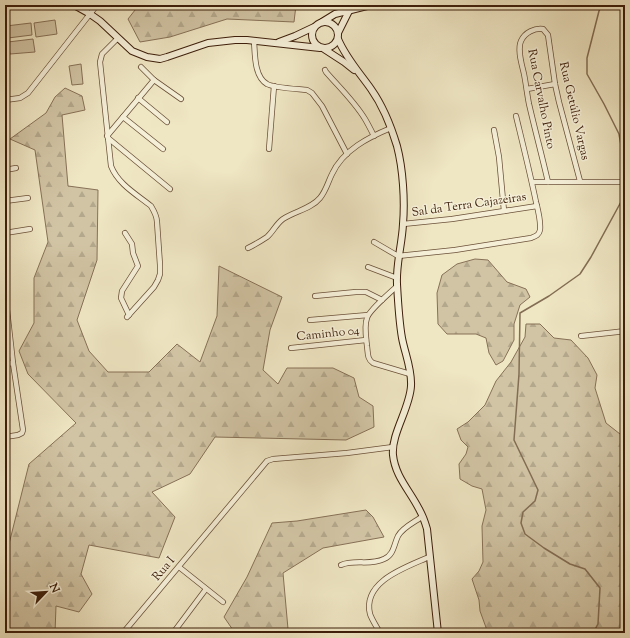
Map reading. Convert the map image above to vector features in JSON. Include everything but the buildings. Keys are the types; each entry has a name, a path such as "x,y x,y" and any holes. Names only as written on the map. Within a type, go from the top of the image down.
{"main road":[{"path":"74,5 100,20 132,51 147,57 160,58 208,43 229,40 329,48 336,43 352,9"},
{"path":"276,43 314,27 335,14 371,5"},
{"path":"322,22 331,23 334,26 345,54 360,75"},
{"path":"314,27 311,36 315,45 344,62 360,75 367,82 378,99 391,128 400,160 403,192 403,224 398,256 397,286 402,339 410,374 411,386 407,405 393,447 394,460 398,472 423,516 427,529 438,633"}],"street":[{"path":"5,100 20,98 28,94 97,5"},
{"name":"Rua Carvalho Pinto","path":"548,182 529,103 520,54 520,46 521,40 525,35 532,30 539,28 544,29 548,35 550,44"},
{"path":"118,38 102,54 100,62 111,166 117,178 151,206 157,217 160,274 154,287 128,316 122,298 122,291 138,266 133,253 132,244 125,233"},
{"path":"254,41 255,62 258,72 264,82 274,86 307,90 312,93 322,106 347,154"},
{"name":"Rua Getúlio Vargas","path":"550,44 555,84 580,181"},
{"path":"141,67 154,80 181,98"},
{"path":"325,70 365,118 374,136"},
{"path":"108,137 154,80"},
{"path":"527,89 555,84"},
{"path":"269,149 274,86"},
{"path":"138,98 167,122"},
{"path":"374,242 398,256 455,250 531,238 537,235 540,228 537,206 516,116"},
{"path":"123,117 162,149"},
{"path":"248,248 267,237 282,220 319,200 325,191 336,166 347,154 355,147 391,128"},
{"path":"494,130 499,157 504,211"},
{"path":"108,137 170,189"},
{"path":"5,170 16,168"},
{"path":"532,182 625,182"},
{"path":"5,201 28,198"},
{"name":"Sal da Terra Cajazeiras","path":"403,224 452,219 537,206"},
{"path":"5,233 30,229"},
{"path":"368,267 397,278"},
{"path":"397,286 368,315 365,324 368,356 370,361 373,363 410,374"},
{"path":"5,292 13,363 23,430 18,436 5,437"},
{"path":"315,296 366,292 382,300"},
{"name":"Caminho 04","path":"310,320 368,315"},
{"path":"581,336 625,331"},
{"name":"Caminho 04","path":"291,348 366,340"},
{"path":"5,364 13,363"},
{"name":"Rua I","path":"123,633 265,464 270,460 393,447"},
{"path":"341,565 352,562 372,563 384,560 390,556 398,535 423,516"},
{"path":"380,633 370,614 371,595 376,587 385,579 430,557"},
{"path":"179,567 223,602"},
{"path":"172,633 206,589"}],"green space":[{"path":"139,5 296,5 294,22 227,19 170,37 140,42 128,19"},
{"path":"55,20 57,34 36,37 34,23"},
{"path":"31,23 32,35 8,38 6,26"},
{"path":"33,39 35,52 10,54 8,42"},
{"path":"81,64 83,84 72,85 69,66"},
{"path":"65,88 82,96 85,110 62,115 68,186 98,190 97,260 77,320 89,351 108,372 149,372 177,344 200,362 217,316 219,266 282,297 270,330 263,370 278,384 287,368 333,368 354,378 359,397 373,406 374,427 346,440 215,437 190,474 152,492 175,517 159,558 89,545 81,574 92,594 79,612 56,606 55,633 5,633 5,560 29,464 76,423 28,374 19,351 34,323 34,278 48,242 35,150 10,139 46,113 55,97"},
{"path":"475,259 488,260 507,282 526,289 530,297 520,305 514,324 514,340 503,361 496,365 489,353 486,338 476,334 447,334 438,324 437,293 442,275 457,264"},
{"path":"526,324 540,324 554,338 571,340 588,358 597,375 595,388 606,423 620,434 625,432 625,633 488,633 480,611 479,600 472,579 479,571 483,562 482,526 486,510 482,489 472,486 460,479 459,464 466,454 468,447 461,440 457,429 468,422 485,405 496,381 511,362 525,337"},
{"path":"366,510 373,517 384,537 323,548 283,573 288,629 291,633 235,633 224,617 247,577 272,523 297,521"}],"waterway":[{"path":"602,5 599,11 587,58 587,74 619,134 625,167"},
{"path":"593,633 598,624 600,588 585,569 570,564 525,534 521,523 523,512 535,501 538,490 514,440 519,374 520,313 549,296 580,274 622,200"}]}
